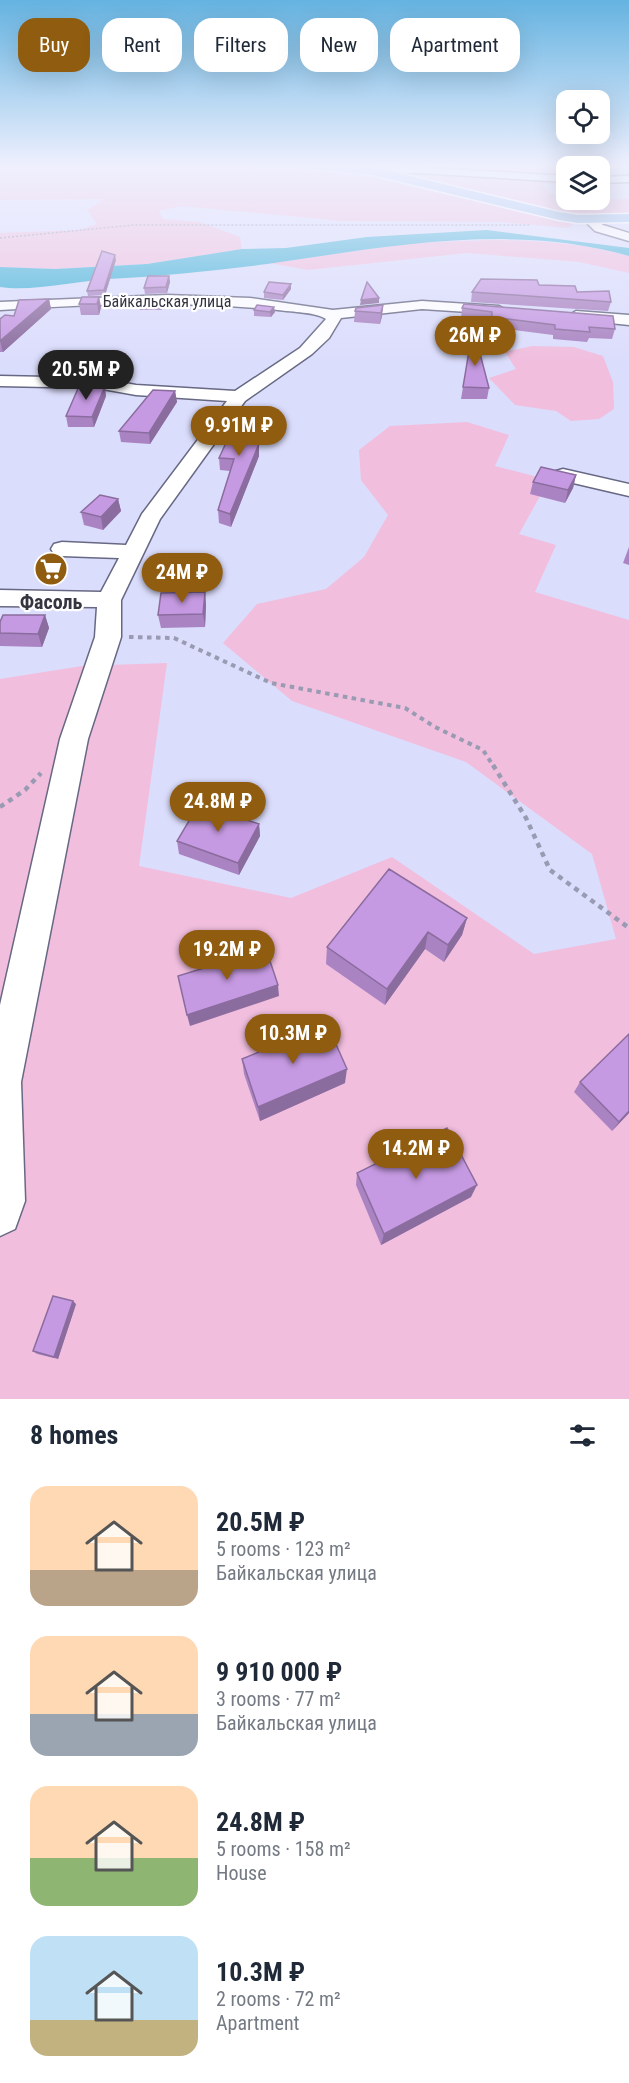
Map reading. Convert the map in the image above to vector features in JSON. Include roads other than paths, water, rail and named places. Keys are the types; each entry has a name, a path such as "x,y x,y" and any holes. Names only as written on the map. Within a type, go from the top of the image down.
{"street":[{"path":"607,230 629,237"},
{"name":"Байкальская улица","path":"0,306 88,300 201,299 293,306 333,314 422,305 513,311"},
{"path":"0,1214 4,1201 2,1082 74,739 108,637 109,600 131,552 170,489 239,397 306,351 323,335 334,319 333,314"},
{"path":"558,314 629,320"},
{"path":"0,381 98,383 136,390 239,397"},
{"path":"562,475 629,490"},
{"path":"62,549 131,552"},
{"path":"0,598 109,600"}],"water":[{"path":"489,230 629,248 629,256 584,246 539,241 494,239 448,241 208,271 40,287 0,287 0,267 55,269 147,264 242,249 286,248 367,237"}],"place":[{"name":"Фасоль","path":"51,569"}]}
